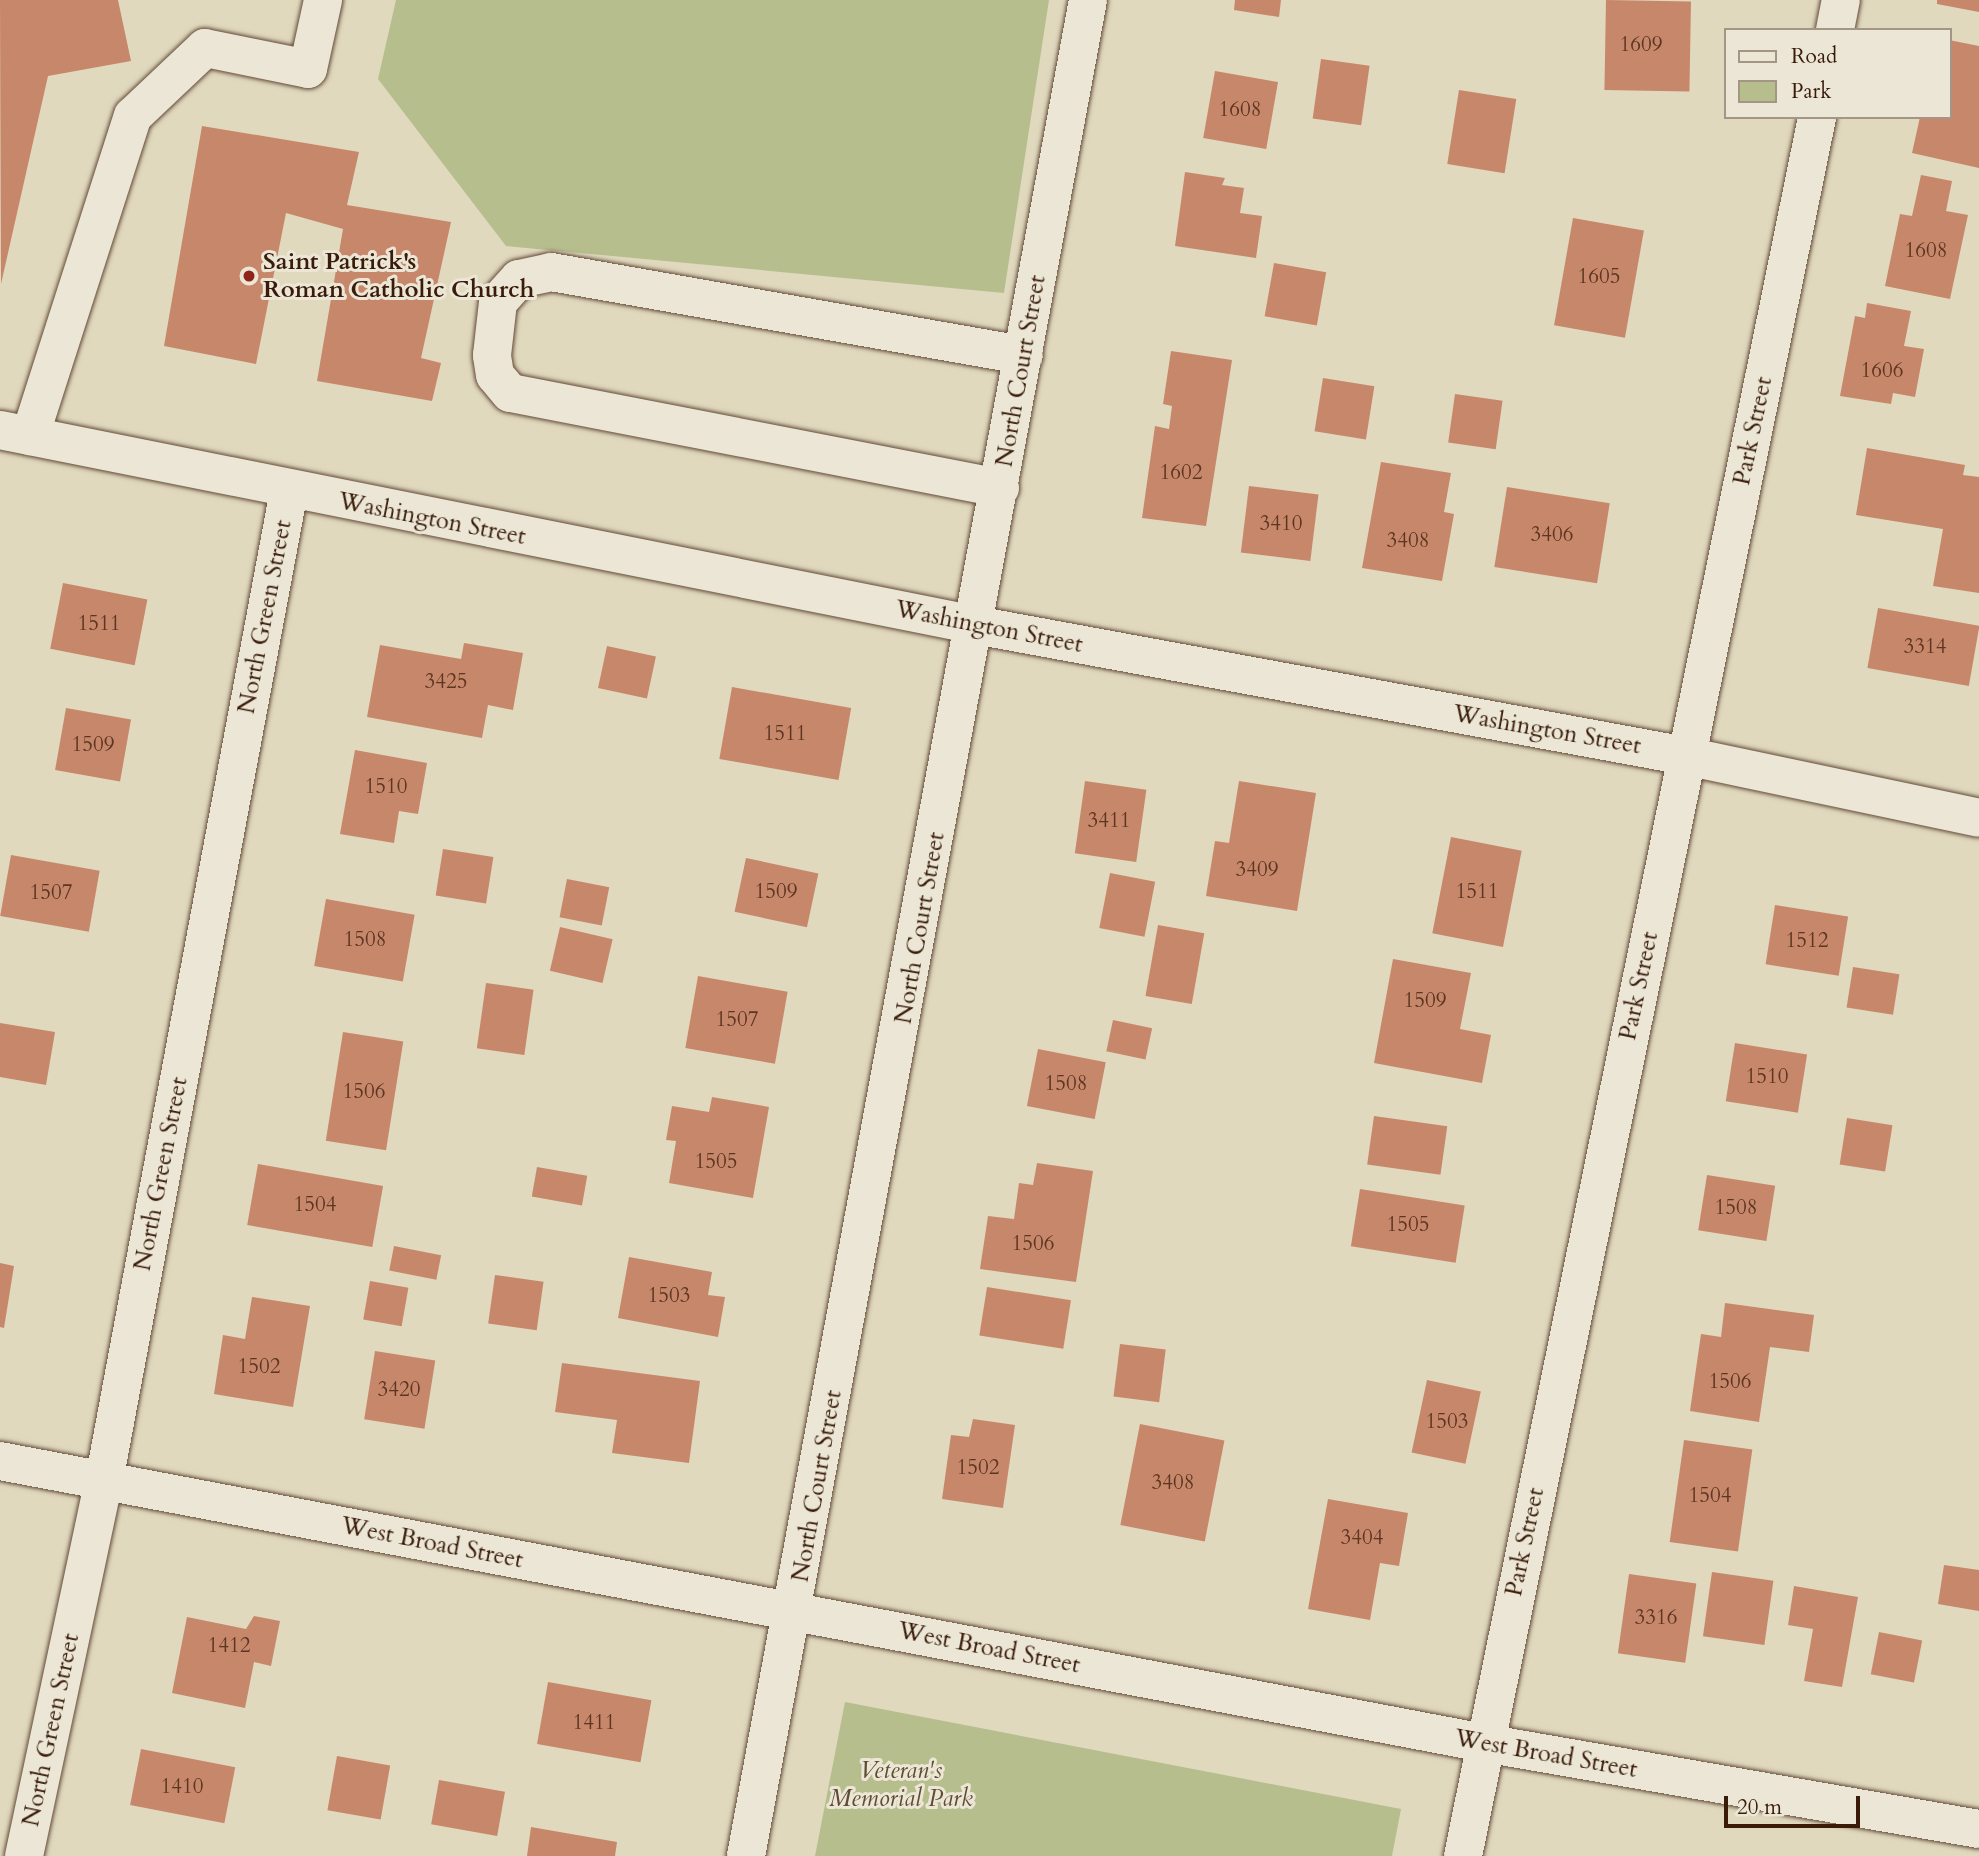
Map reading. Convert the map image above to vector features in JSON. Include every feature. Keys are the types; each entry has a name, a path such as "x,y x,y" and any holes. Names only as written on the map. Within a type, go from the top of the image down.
{"street":[{"path":"15,433 134,116 205,48 308,69 323,0"},
{"name":"North Court Street","path":"746,1856 794,1610 1088,0"},
{"path":"1835,28 1841,0"},
{"name":"Park Street","path":"1463,1856 1817,119"},
{"path":"1000,488 510,393 495,375 492,355 498,302 519,279 551,272 1024,355"},
{"name":"Washington Street","path":"15,433 289,491 975,625 1686,756 1979,818"},
{"name":"North Green Street","path":"24,1856 104,1481 289,491"},
{"name":"West Broad Street","path":"0,1461 794,1610 1484,1744 1979,1829"}],"green space":[{"path":"396,0 1049,0 1004,293 506,246 378,79"},
{"name":"Veteran's Memorial Park","path":"845,1702 1401,1809 1392,1856 815,1856"}],"building":[{"path":"0,0 118,0 131,61 48,76 1,284"},
{"path":"1235,0 1281,0 1279,17 1234,10"},
{"path":"1606,0 1691,1 1689,91 1604,90"},
{"path":"1937,0 1979,0 1979,12 1937,4"},
{"path":"1951,40 1979,46 1979,168 1912,153 1920,119 1951,119"},
{"path":"1321,59 1370,66 1361,125 1313,118"},
{"path":"1215,71 1278,82 1266,149 1203,138"},
{"path":"1459,90 1516,99 1505,173 1447,164"},
{"path":"202,126 359,152 347,205 451,222 421,358 441,363 432,401 317,381 343,229 286,213 256,364 164,346"},
{"path":"1185,172 1225,178 1222,185 1244,188 1240,213 1262,216 1256,258 1175,246"},
{"path":"1921,175 1952,181 1946,211 1968,215 1950,299 1885,286 1900,214 1912,216"},
{"path":"1573,218 1644,231 1625,338 1554,325"},
{"path":"1274,263 1326,272 1317,325 1265,316"},
{"path":"1867,303 1911,311 1904,346 1924,349 1915,397 1893,393 1891,404 1840,396 1855,316 1865,318"},
{"path":"1171,351 1232,360 1206,526 1142,518 1155,426 1169,429 1172,406 1163,404"},
{"path":"1323,378 1374,386 1366,439 1315,431"},
{"path":"1455,394 1503,401 1496,449 1448,443"},
{"path":"1867,448 1965,465 1963,475 1979,477 1979,593 1933,586 1943,529 1856,515"},
{"path":"1381,462 1451,473 1444,512 1454,514 1442,581 1362,568"},
{"path":"1249,486 1318,495 1310,561 1241,553"},
{"path":"1507,487 1610,503 1597,583 1494,567"},
{"path":"63,583 147,599 135,665 50,649"},
{"path":"1878,608 1979,626 1969,686 1867,668"},
{"path":"464,643 523,653 513,710 488,705 482,738 367,717 380,645 461,659"},
{"path":"607,646 656,656 647,698 598,688"},
{"path":"732,687 851,708 838,780 719,759"},
{"path":"66,708 131,719 120,782 55,770"},
{"path":"355,750 427,763 418,814 399,811 394,843 340,834"},
{"path":"1085,781 1146,790 1136,862 1075,853"},
{"path":"1239,781 1316,793 1297,911 1206,896 1215,841 1229,843"},
{"path":"1451,837 1522,851 1503,947 1432,933"},
{"path":"443,849 493,857 486,903 436,895"},
{"path":"11,855 100,871 89,932 0,916"},
{"path":"746,858 818,873 807,927 735,912"},
{"path":"1110,873 1155,882 1144,937 1099,928"},
{"path":"567,879 609,887 602,925 560,917"},
{"path":"326,899 415,915 403,982 314,966"},
{"path":"1775,905 1848,917 1839,976 1766,964"},
{"path":"1158,925 1204,933 1192,1004 1145,996"},
{"path":"560,927 613,939 602,983 550,971"},
{"path":"1393,959 1471,973 1460,1029 1491,1035 1482,1083 1374,1063"},
{"path":"1853,967 1899,974 1893,1015 1847,1007"},
{"path":"698,976 788,992 775,1064 685,1048"},
{"path":"486,983 534,990 524,1055 477,1048"},
{"path":"1113,1020 1152,1028 1145,1060 1106,1051"},
{"path":"0,1023 55,1032 46,1085 0,1077"},
{"path":"343,1032 403,1042 386,1150 326,1141"},
{"path":"1735,1043 1807,1054 1798,1113 1726,1101"},
{"path":"1038,1049 1106,1062 1095,1119 1027,1106"},
{"path":"712,1097 769,1107 753,1198 669,1183 676,1141 666,1140 672,1106 709,1112"},
{"path":"1374,1116 1447,1126 1440,1175 1367,1165"},
{"path":"1847,1118 1892,1125 1885,1172 1840,1164"},
{"path":"1037,1163 1093,1171 1076,1282 980,1269 988,1216 1014,1219 1019,1183 1033,1185"},
{"path":"258,1164 383,1186 372,1247 247,1225"},
{"path":"537,1167 587,1176 582,1205 532,1197"},
{"path":"1707,1175 1775,1186 1766,1241 1698,1230"},
{"path":"1360,1189 1465,1206 1456,1263 1351,1246"},
{"path":"394,1246 441,1255 436,1280 389,1271"},
{"path":"629,1257 712,1272 708,1295 725,1297 718,1337 618,1318"},
{"path":"0,1263 14,1266 4,1328 0,1327"},
{"path":"495,1275 544,1282 537,1330 488,1324"},
{"path":"370,1281 408,1288 402,1326 363,1319"},
{"path":"987,1287 1071,1300 1063,1349 979,1335"},
{"path":"252,1297 310,1306 293,1407 214,1394 223,1335 245,1339"},
{"path":"1725,1303 1814,1315 1809,1352 1770,1347 1759,1422 1690,1411 1701,1334 1721,1337"},
{"path":"1120,1344 1166,1350 1159,1402 1114,1397"},
{"path":"375,1351 435,1361 424,1429 364,1419"},
{"path":"562,1363 700,1381 689,1463 612,1453 617,1420 555,1412"},
{"path":"1427,1380 1481,1391 1465,1464 1412,1452"},
{"path":"973,1419 1015,1425 1003,1508 942,1499 951,1435 969,1437"},
{"path":"1140,1424 1224,1440 1205,1542 1120,1525"},
{"path":"1684,1440 1752,1450 1738,1552 1670,1542"},
{"path":"1328,1499 1408,1513 1399,1566 1380,1563 1370,1620 1308,1609"},
{"path":"1944,1565 1979,1570 1979,1611 1938,1604"},
{"path":"1712,1572 1773,1581 1764,1645 1703,1636"},
{"path":"1629,1574 1696,1583 1685,1663 1618,1653"},
{"path":"1794,1586 1858,1597 1842,1687 1804,1681 1813,1629 1788,1625"},
{"path":"254,1616 280,1621 271,1666 254,1662 245,1708 172,1693 187,1617 246,1629"},
{"path":"1879,1632 1922,1640 1914,1683 1871,1674"},
{"path":"548,1682 651,1700 640,1762 537,1744"},
{"path":"141,1749 235,1767 224,1823 130,1805"},
{"path":"337,1756 390,1765 381,1820 327,1810"},
{"path":"439,1780 505,1792 497,1836 431,1824"},
{"path":"531,1827 617,1842 615,1856 527,1856"}],"place":[{"name":"Saint Patrick's Roman Catholic Church","path":"249,276"}]}
